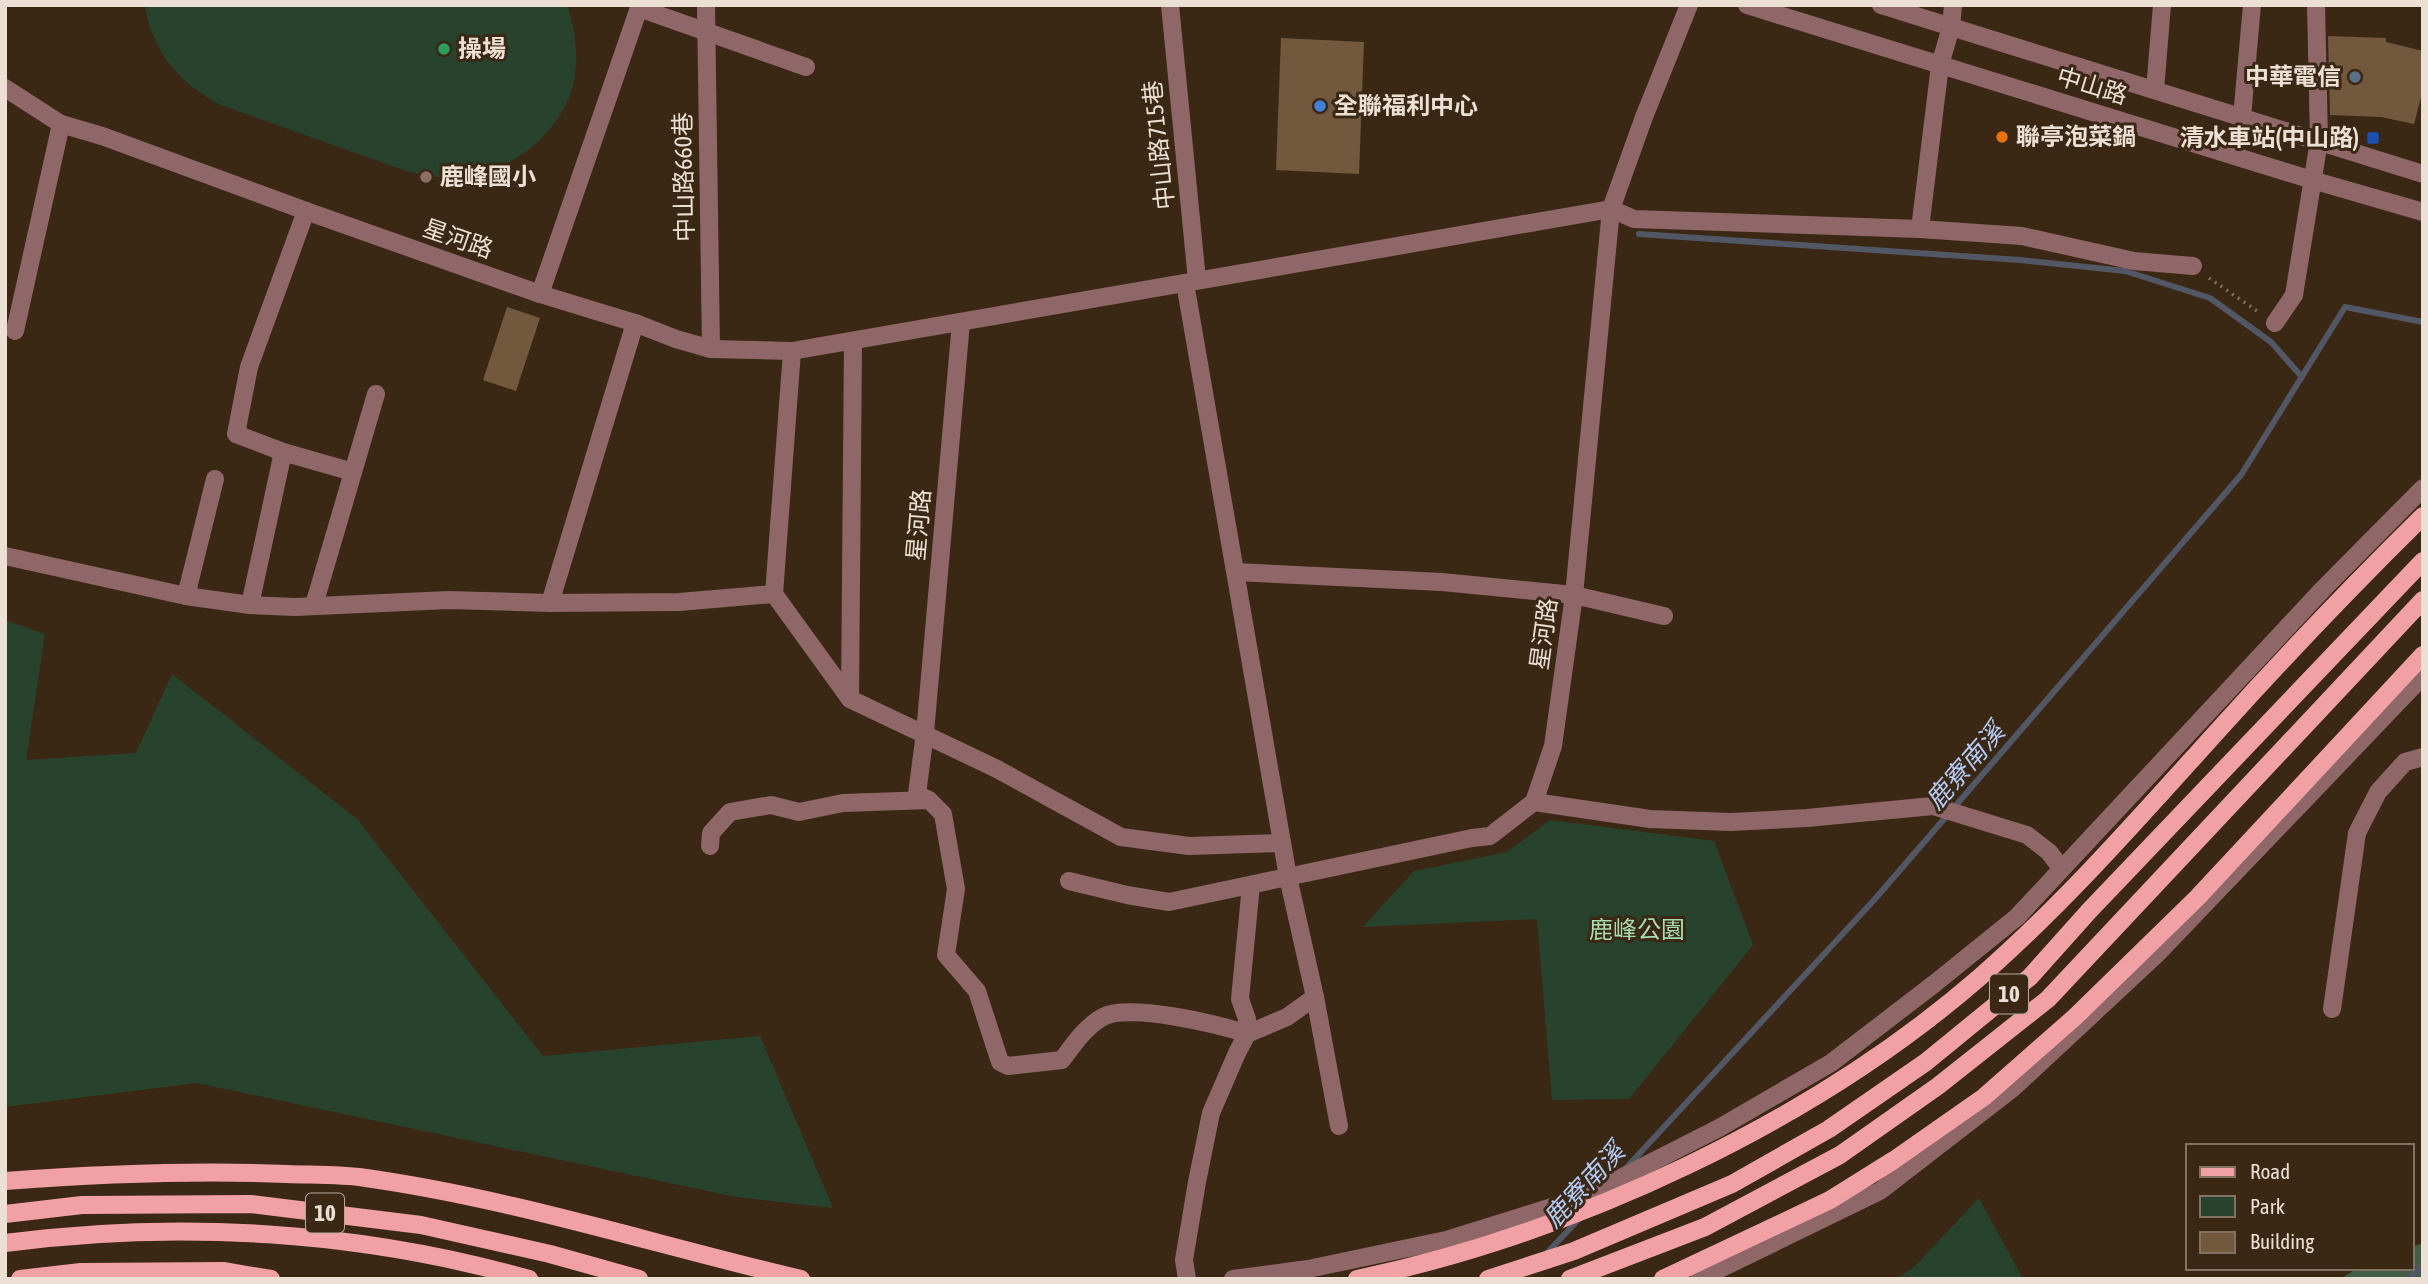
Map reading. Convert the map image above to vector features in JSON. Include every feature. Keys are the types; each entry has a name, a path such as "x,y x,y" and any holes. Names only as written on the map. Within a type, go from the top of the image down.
{"main road":[{"path":"1357,1279 1536,1228 1623,1195 1738,1139 1823,1091 1898,1040 1979,978 2052,911 2280,662 2423,516"},
{"name":"10","path":"1488,1279 1574,1251 1732,1184 1829,1129 1926,1062 2030,977 2088,911 2423,561"},
{"name":"10","path":"1570,1279 1705,1227 1840,1155 1938,1086 2048,999 2423,600"},
{"path":"1663,1279 1830,1200 1894,1160 1984,1097 2075,1017 2197,898 2423,655"},
{"path":"5,1181 109,1174 225,1171 364,1178 519,1207 710,1258 801,1279"},
{"name":"10","path":"5,1214 82,1205 251,1204 421,1225 550,1254 639,1279"},
{"name":"10","path":"5,1243 154,1231 248,1233 412,1251 529,1279"},
{"path":"20,1279 80,1272 223,1271 271,1279"}],"street":[{"name":"中山路660巷","path":"706,5 711,349"},
{"name":"中山路715巷","path":"1170,5 1191,282"},
{"name":"星河路","path":"1534,802 1553,746 1574,595 1611,209 1689,5"},
{"name":"中山路","path":"1747,5 2423,212"},
{"name":"中山路","path":"1881,5 2423,174"},
{"path":"1920,229 1940,65 1951,27 1953,5"},
{"path":"2155,90 2162,5"},
{"path":"2242,117 2252,5"},
{"path":"2275,323 2294,295 2319,141 2316,5"},
{"path":"540,294 640,6 806,67"},
{"name":"星河路","path":"5,88 61,124 102,136 540,294 711,349 792,351 1611,209"},
{"path":"15,331 61,124"},
{"path":"1611,209 1634,219 1920,229 2022,236 2134,261 2193,266"},
{"path":"306,211 250,367 236,434 283,452 353,471"},
{"path":"1191,282 1282,843 1339,1126"},
{"name":"星河路","path":"929,800 917,794 925,733 961,322"},
{"path":"550,603 635,323"},
{"path":"850,699 853,341"},
{"path":"792,351 774,594 850,699 925,733 1121,837 1189,846 1282,843"},
{"path":"314,605 376,394"},
{"path":"250,605 283,452"},
{"path":"187,596 215,479"},
{"path":"1233,1279 1308,1269 1446,1240 1581,1198 1719,1128 1831,1063 2017,916 2323,589 2423,488"},
{"path":"5,556 187,596 250,605 296,607 449,600 550,603 679,602 774,594"},
{"path":"1236,572 1442,582 1574,595 1664,617"},
{"path":"1699,1279 1880,1191 2012,1089 2157,954 2423,676"},
{"path":"2332,1009 2357,833 2378,792 2405,762 2423,757"},
{"path":"710,846 711,833 730,812 771,805 799,812 843,803 929,800 943,814 956,889 946,955 977,991 1000,1062 1008,1066 1062,1060 1075,1041 1104,1016 1134,1011 1227,1026 1247,1034 1287,1017 1315,997"},
{"path":"1069,881 1169,902 1490,836 1534,802 1650,819 1731,822 1933,806 2027,835 2049,852 2061,868"},
{"path":"1187,1279 1184,1260 1211,1113 1247,1034 1247,1019 1240,999 1251,884"}],"path":[{"path":"2193,266 2275,323"}],"green space":[{"path":"145,5 567,5 575,40 575,77 560,115 524,153 509,163 476,175 459,178 432,176 406,171 221,105 206,97 181,77 161,52 154,38"},
{"path":"5,620 45,634 26,760 136,753 172,674 357,819 543,1056 760,1036 833,1208 736,1197 197,1083 5,1107"},
{"name":"鹿峰公園","path":"1550,820 1714,841 1753,945 1629,1099 1552,1100 1537,919 1363,927 1414,871 1507,852"},
{"path":"1979,1198 2023,1279 1897,1279 1915,1266"},
{"path":"2423,1243 2423,1279 2340,1279 2355,1270 2414,1270 2414,1246"}],"building":[{"name":"中華電信","path":"2328,36 2386,38 2386,42 2423,51 2423,90 2414,124 2381,117 2330,115"},
{"name":"全聯福利中心","path":"1281,38 1364,42 1359,174 1276,170"},
{"path":"507,307 540,318 516,391 483,380"}],"waterway":[{"path":"1639,234 2020,260 2125,271 2210,298 2271,342 2302,377"},
{"name":"鹿寮南溪","path":"1627,1167 1875,899 2241,475 2345,307 2423,322"},
{"name":"鹿寮南溪","path":"1546,1254 1579,1219"},
{"path":"2409,1279 2423,1265"}],"place":[{"name":"操場","path":"444,49"},
{"name":"中華電信","path":"2355,77"},
{"name":"全聯福利中心","path":"1320,106"},
{"name":"聯亭泡菜鍋","path":"2002,137"},
{"name":"清水車站(中山路)","path":"2373,138"},
{"name":"鹿峰國小","path":"426,177"}]}
